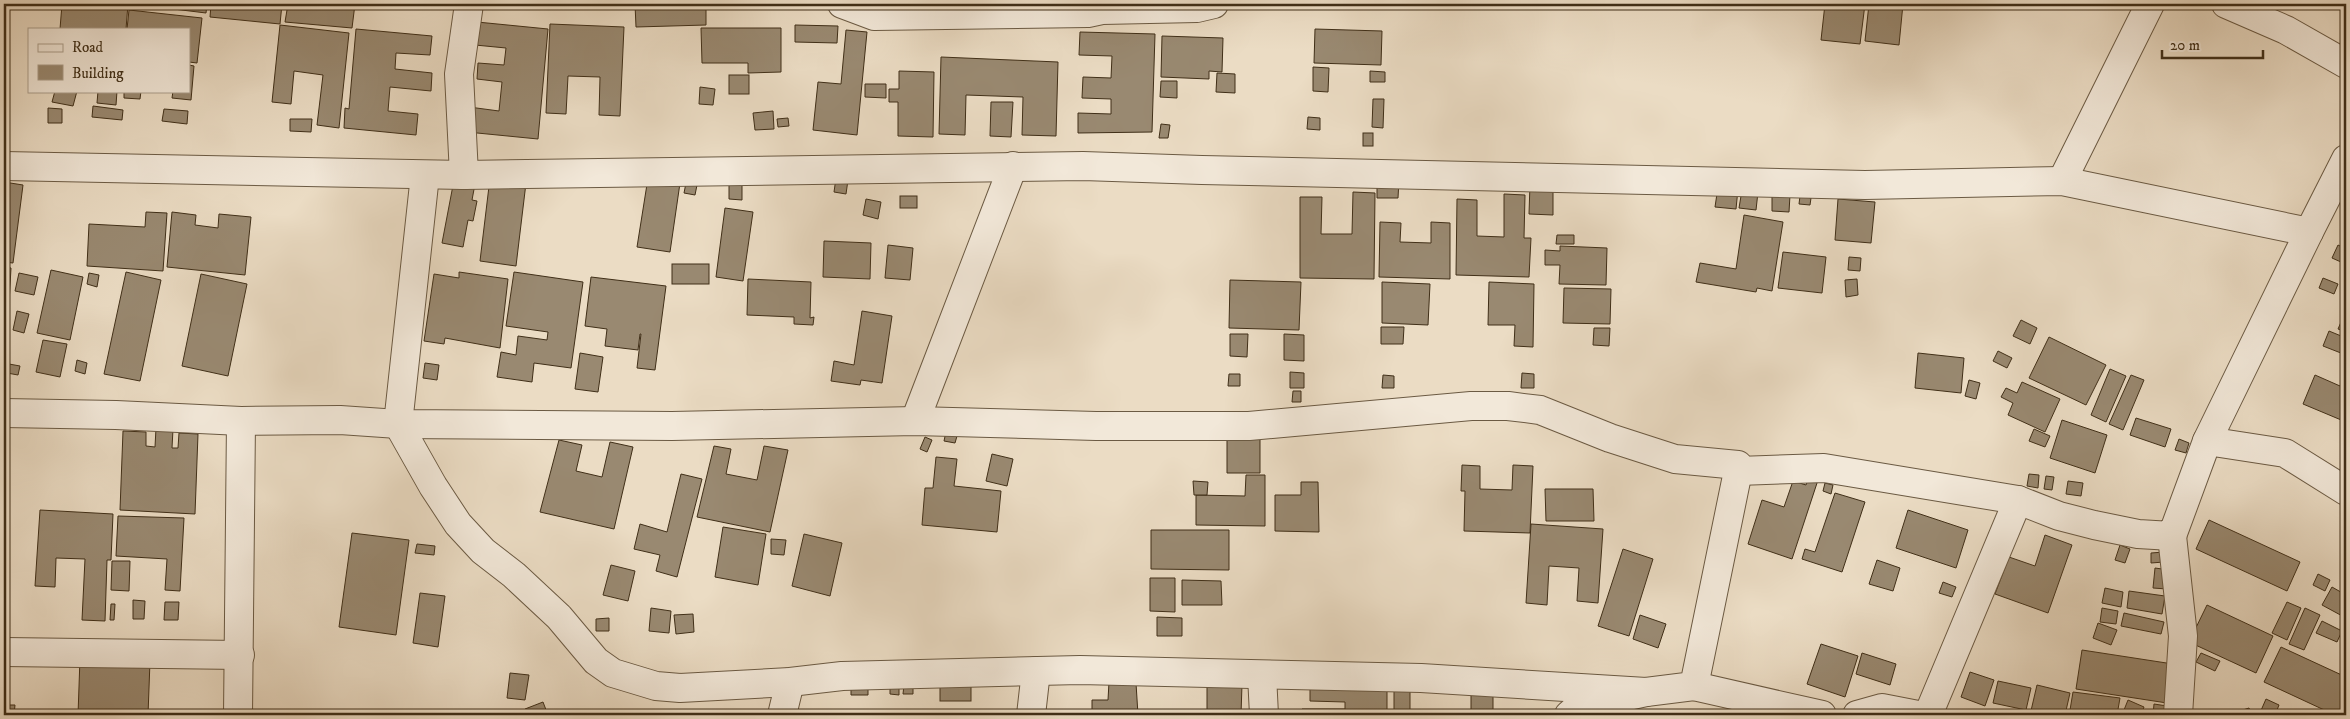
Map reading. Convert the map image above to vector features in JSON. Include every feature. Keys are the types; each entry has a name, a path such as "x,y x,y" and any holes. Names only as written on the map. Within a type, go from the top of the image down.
{"street":[{"path":"464,175 459,74 469,4"},
{"path":"842,4 874,16 1090,9 1198,8 1214,4"},
{"path":"2062,181 2150,4"},
{"path":"2226,4 2286,30 2346,64"},
{"path":"2178,715 2183,636 2172,536 2207,441 2346,159"},
{"path":"4,166 464,175 1013,166 1855,184 2062,181 2309,232"},
{"path":"915,421 1013,166"},
{"path":"425,175 398,424 433,486 458,524 483,551 514,575 559,617 596,661 613,673 656,686 680,688 790,682 842,676 1090,670 1421,678 1646,692"},
{"path":"4,413 116,415 241,421 340,420 398,424 672,426 915,421 1096,426 1249,426 1471,406 1508,406 1540,410 1610,438 1675,459 1738,465 1694,686"},
{"path":"238,715 241,421"},
{"path":"2207,441 2284,453 2346,491"},
{"path":"1738,471 1824,468 2018,500 2058,516 2094,525 2138,534 2172,536"},
{"path":"1928,715 2018,500"},
{"path":"4,652 240,655"},
{"path":"1032,715 1036,671"},
{"path":"1262,675 1264,715"},
{"path":"782,715 790,682"},
{"path":"1569,715 1578,707 1646,692 1694,686 1822,715"},
{"path":"1857,715 1882,708 1918,715"}],"building":[{"path":"62,4 128,4 126,28 60,28"},
{"path":"133,4 207,4 206,13"},
{"path":"211,4 282,4 280,24 210,17"},
{"path":"288,4 355,4 352,28 285,22"},
{"path":"635,4 706,4 706,25 636,27"},
{"path":"1825,4 1865,4 1860,44 1821,40"},
{"path":"1869,4 1903,4 1899,45 1865,41"},
{"path":"129,10 202,18 197,63 190,62 190,28 127,28"},
{"path":"477,22 548,29 538,139 467,132 469,107 499,111 502,82 477,79 478,63 504,65 506,48 475,45"},
{"path":"550,24 624,27 620,116 599,115 600,77 568,76 566,114 546,113"},
{"path":"280,25 349,33 339,128 317,125 323,75 294,71 291,104 272,102"},
{"path":"795,25 838,26 837,43 795,42"},
{"path":"701,28 781,28 781,72 748,73 748,63 702,63"},
{"path":"356,29 432,36 430,55 396,53 395,69 432,73 431,91 390,87 388,111 418,114 416,135 344,128 345,108 349,109"},
{"path":"1315,29 1382,31 1381,65 1314,63"},
{"path":"846,30 867,32 857,135 813,130 818,82 841,84"},
{"path":"1080,32 1155,34 1152,132 1078,133 1078,113 1111,114 1111,99 1082,98 1083,77 1111,78 1112,56 1079,55"},
{"path":"1162,36 1223,38 1222,72 1209,71 1209,79 1161,77"},
{"path":"941,57 1058,62 1056,136 1022,135 1023,97 966,95 965,135 939,134"},
{"path":"190,65 194,66 191,100 172,98 173,92 190,92"},
{"path":"1313,67 1329,68 1328,92 1313,91"},
{"path":"899,71 934,72 933,137 898,136 898,102 889,102 889,89 899,89"},
{"path":"1370,71 1385,72 1385,82 1370,82"},
{"path":"1217,73 1235,74 1235,93 1216,92"},
{"path":"729,75 749,75 749,94 729,94"},
{"path":"1161,81 1177,81 1177,98 1160,97"},
{"path":"865,84 886,84 886,98 865,97"},
{"path":"700,87 715,89 713,105 699,104"},
{"path":"55,92 77,92 73,106 52,102"},
{"path":"98,92 117,92 116,105 97,103"},
{"path":"124,92 141,92 140,99 124,98"},
{"path":"1373,99 1384,99 1383,128 1372,127"},
{"path":"991,102 1013,102 1011,137 990,136"},
{"path":"93,106 123,110 122,120 92,117"},
{"path":"48,108 62,109 62,123 48,123"},
{"path":"164,109 188,111 187,124 162,121"},
{"path":"773,111 774,129 755,130 753,113"},
{"path":"1308,117 1320,118 1320,130 1307,129"},
{"path":"788,118 789,126 778,127 777,119"},
{"path":"290,119 312,119 311,132 290,131"},
{"path":"1161,124 1170,125 1168,138 1159,138"},
{"path":"1363,133 1373,133 1373,146 1363,146"},
{"path":"490,178 526,183 516,266 480,261"},
{"path":"648,178 680,183 670,252 637,247"},
{"path":"836,178 848,180 846,194 834,192"},
{"path":"742,179 742,200 729,199 729,180"},
{"path":"1377,179 1399,180 1398,198 1377,198"},
{"path":"454,180 475,184 472,200 477,201 473,221 468,220 463,247 442,243"},
{"path":"4,182 23,185 13,263 4,262"},
{"path":"686,183 697,185 695,195 684,193"},
{"path":"1530,184 1553,185 1553,215 1529,214"},
{"path":"1718,187 1738,189 1736,209 1715,207"},
{"path":"1742,190 1758,192 1756,210 1739,208"},
{"path":"1353,192 1375,193 1374,279 1300,278 1300,197 1322,197 1321,234 1352,234"},
{"path":"1504,194 1525,195 1524,238 1531,238 1529,277 1456,275 1457,199 1477,200 1477,236 1504,237"},
{"path":"1772,194 1790,195 1789,212 1772,211"},
{"path":"900,196 917,196 917,208 900,208"},
{"path":"1800,196 1811,198 1810,205 1799,204"},
{"path":"866,199 881,202 878,219 863,215"},
{"path":"1838,199 1875,202 1871,243 1835,240"},
{"path":"725,208 753,212 743,281 716,277"},
{"path":"146,212 167,213 163,271 87,266 89,224 145,227"},
{"path":"172,212 196,215 195,225 218,228 219,214 251,217 245,275 167,267"},
{"path":"1744,215 1783,222 1772,291 1757,288 1756,292 1696,282 1700,263 1736,269"},
{"path":"1380,222 1401,223 1400,242 1431,243 1431,222 1450,223 1450,279 1379,277"},
{"path":"1557,235 1574,235 1574,244 1556,244"},
{"path":"824,241 871,243 870,279 823,277"},
{"path":"888,245 913,248 910,280 885,278"},
{"path":"2338,245 2346,249 2341,262 2332,258"},
{"path":"1560,246 1607,248 1606,285 1559,284 1560,265 1545,265 1545,250 1560,251"},
{"path":"1783,252 1826,257 1822,293 1778,288"},
{"path":"1849,257 1861,258 1860,271 1848,270"},
{"path":"672,264 709,264 709,284 672,284"},
{"path":"4,267 11,268 5,374 4,374"},
{"path":"51,270 83,277 70,340 37,333"},
{"path":"126,272 161,280 140,381 104,374"},
{"path":"459,272 508,279 500,348 445,338 444,344 424,341 434,274 459,278"},
{"path":"514,272 583,282 571,368 534,363 532,382 497,377 501,352 516,355 518,336 547,340 548,332 506,326"},
{"path":"19,273 38,277 34,295 15,291"},
{"path":"89,273 99,275 97,287 87,284"},
{"path":"201,274 247,284 228,376 182,366"},
{"path":"591,277 666,286 655,370 637,368 641,334 638,350 605,346 607,329 585,326"},
{"path":"2323,278 2338,284 2334,294 2319,288"},
{"path":"748,279 811,282 810,318 814,317 813,325 794,324 794,317 747,315"},
{"path":"1857,279 1858,295 1846,297 1845,280"},
{"path":"1230,280 1301,282 1299,330 1229,328"},
{"path":"1382,282 1430,284 1428,325 1382,323"},
{"path":"1489,282 1534,284 1533,347 1514,346 1515,325 1488,325"},
{"path":"1564,288 1611,289 1610,324 1563,323"},
{"path":"17,311 29,314 24,333 13,330"},
{"path":"862,311 892,316 882,383 861,380 860,385 831,381 834,361 854,365"},
{"path":"2346,314 2346,332 2338,329"},
{"path":"2021,320 2037,328 2030,344 2013,336"},
{"path":"1381,327 1404,327 1403,344 1381,344"},
{"path":"1594,328 1610,328 1609,346 1593,345"},
{"path":"2329,331 2346,338 2346,355 2323,346"},
{"path":"1230,334 1248,334 1247,357 1230,356"},
{"path":"1284,334 1304,335 1304,361 1284,360"},
{"path":"2049,337 2106,365 2086,405 2029,378"},
{"path":"43,340 67,344 60,377 36,372"},
{"path":"1998,351 2012,358 2007,368 1993,361"},
{"path":"580,353 603,357 598,392 575,389"},
{"path":"1918,353 1964,358 1961,393 1915,388"},
{"path":"77,360 87,363 85,374 75,371"},
{"path":"425,363 439,365 437,380 423,378"},
{"path":"9,364 20,366 18,375 7,373"},
{"path":"2110,369 2126,376 2106,422 2091,415"},
{"path":"1290,372 1304,373 1304,388 1290,388"},
{"path":"2346,372 2346,422 2303,404 2315,375 2340,386"},
{"path":"1522,373 1534,374 1534,388 1521,388"},
{"path":"1229,374 1240,374 1240,386 1228,386"},
{"path":"1383,375 1394,376 1394,388 1382,388"},
{"path":"2131,375 2144,380 2123,430 2109,424"},
{"path":"1969,380 1980,383 1976,399 1965,396"},
{"path":"2022,382 2060,399 2045,432 2008,415 2013,403 2001,397 2006,388 2017,393"},
{"path":"1293,391 1301,391 1301,402 1292,402"},
{"path":"2136,418 2171,429 2165,447 2130,435"},
{"path":"2062,420 2107,435 2095,473 2050,458"},
{"path":"947,427 959,429 955,443 944,441"},
{"path":"156,428 173,429 172,448 178,448 179,433 198,434 195,514 120,510 123,431 146,432 146,446 155,447"},
{"path":"1227,429 1260,430 1260,473 1227,473"},
{"path":"2034,429 2050,436 2045,447 2029,441"},
{"path":"925,437 932,440 927,452 920,449"},
{"path":"2179,439 2189,443 2186,453 2175,450"},
{"path":"559,440 582,445 576,471 602,477 610,442 633,447 614,529 540,512"},
{"path":"714,446 731,449 726,474 757,480 764,446 788,450 770,532 697,517"},
{"path":"992,454 1013,459 1007,486 986,481"},
{"path":"936,457 957,459 954,486 1001,491 997,532 922,525 925,488 933,488"},
{"path":"1462,465 1480,466 1480,489 1512,490 1513,465 1533,466 1530,533 1464,531 1465,491 1461,491"},
{"path":"681,474 702,479 677,577 656,571 660,555 634,549 640,524 667,532"},
{"path":"2029,474 2039,475 2038,488 2027,486"},
{"path":"1246,475 1265,475 1265,526 1196,525 1196,495 1245,496"},
{"path":"2046,476 2054,477 2052,490 2044,489"},
{"path":"1809,477 1818,480 1792,559 1748,544 1762,500 1784,507 1793,481 1806,485"},
{"path":"1193,481 1208,482 1207,495 1194,495"},
{"path":"2068,481 2083,483 2081,496 2066,494"},
{"path":"1301,482 1318,482 1319,532 1275,531 1275,495 1301,495"},
{"path":"1825,483 1833,485 1831,494 1823,491"},
{"path":"1545,489 1593,489 1594,521 1546,521"},
{"path":"1835,493 1865,502 1842,572 1802,559 1805,549 1815,552"},
{"path":"40,510 113,514 111,560 107,560 105,621 82,620 85,559 56,558 55,587 35,586"},
{"path":"1908,510 1968,530 1956,568 1896,548"},
{"path":"118,516 184,518 180,591 165,590 167,559 116,556"},
{"path":"2209,520 2300,562 2287,591 2196,549"},
{"path":"1531,524 1603,529 1598,603 1577,601 1579,568 1549,566 1547,605 1526,603"},
{"path":"723,527 766,534 758,585 715,577"},
{"path":"1151,530 1229,530 1229,570 1151,569"},
{"path":"352,533 409,540 396,635 339,627"},
{"path":"804,534 842,543 830,596 792,586"},
{"path":"2045,535 2072,545 2048,613 1995,594 2009,557 2035,566"},
{"path":"771,539 786,540 784,555 771,554"},
{"path":"417,544 435,546 434,555 415,553"},
{"path":"2120,545 2130,549 2125,563 2115,560"},
{"path":"1623,549 1653,559 1629,636 1598,626"},
{"path":"2164,552 2164,562 2151,563 2151,553"},
{"path":"1877,560 1900,568 1893,591 1869,584"},
{"path":"112,561 130,561 129,591 111,590"},
{"path":"611,565 635,571 628,601 603,595"},
{"path":"2155,568 2169,570 2167,589 2153,588"},
{"path":"2318,574 2330,580 2325,591 2313,585"},
{"path":"1150,578 1175,578 1175,612 1150,611"},
{"path":"1182,580 1221,581 1222,605 1182,605"},
{"path":"1943,582 1956,587 1952,597 1939,593"},
{"path":"2332,587 2346,595 2346,618 2322,605"},
{"path":"2105,588 2123,592 2121,607 2102,603"},
{"path":"2129,591 2165,596 2162,614 2127,608"},
{"path":"420,593 445,596 438,647 413,643"},
{"path":"133,600 145,601 144,619 133,619"},
{"path":"165,602 179,602 178,620 164,620"},
{"path":"2287,602 2301,608 2287,640 2272,633"},
{"path":"111,604 115,604 114,620 110,620"},
{"path":"2207,605 2273,636 2256,673 2189,642"},
{"path":"651,608 671,611 669,633 649,631"},
{"path":"2102,608 2118,611 2116,624 2100,622"},
{"path":"2305,608 2320,615 2304,650 2289,644"},
{"path":"2124,613 2164,622 2161,634 2121,626"},
{"path":"693,614 694,632 676,634 674,615"},
{"path":"1640,615 1666,624 1658,648 1633,639"},
{"path":"1157,617 1182,618 1182,636 1157,636"},
{"path":"609,618 609,631 596,631 596,619"},
{"path":"2322,621 2342,631 2337,642 2316,633"},
{"path":"2098,623 2117,630 2111,645 2093,638"},
{"path":"1821,644 1858,656 1845,697 1807,684"},
{"path":"2281,647 2346,677 2346,706 2342,715 2335,715 2264,682"},
{"path":"2082,650 2173,664 2167,703 2076,689"},
{"path":"1862,653 1896,664 1890,685 1856,674"},
{"path":"2201,653 2220,661 2215,671 2196,662"},
{"path":"80,658 150,661 148,715 78,715"},
{"path":"1970,672 1994,680 1985,706 1961,697"},
{"path":"510,673 529,675 525,700 507,698"},
{"path":"1998,681 2031,688 2026,710 1993,703"},
{"path":"1109,682 1136,683 1138,715 1092,715 1092,700 1108,700"},
{"path":"1310,682 1387,683 1387,715 1301,715 1302,709 1345,709 1345,702 1310,701"},
{"path":"890,684 899,684 899,695 890,694"},
{"path":"1207,684 1242,684 1241,715 1207,715"},
{"path":"868,685 868,695 851,695 851,686"},
{"path":"904,685 913,685 913,694 903,694"},
{"path":"2037,685 2070,693 2065,715 2030,715"},
{"path":"940,686 971,686 971,701 940,701"},
{"path":"1394,690 1410,691 1410,715 1394,715"},
{"path":"1471,691 1493,691 1493,715 1471,715"},
{"path":"2073,692 2120,698 2117,715 2070,710"},
{"path":"2266,699 2279,705 2275,715 2259,715"},
{"path":"2128,700 2144,707 2141,715 2122,715"},
{"path":"543,702 548,715 528,715 525,709"},
{"path":"2154,704 2167,706 2166,715 2153,715"},
{"path":"4,705 15,705 14,715 4,715"},
{"path":"2249,708 2252,715 2227,715"},
{"path":"896,712 913,712 913,715 897,715"},
{"path":"959,713 978,714 978,715 959,715"}]}
